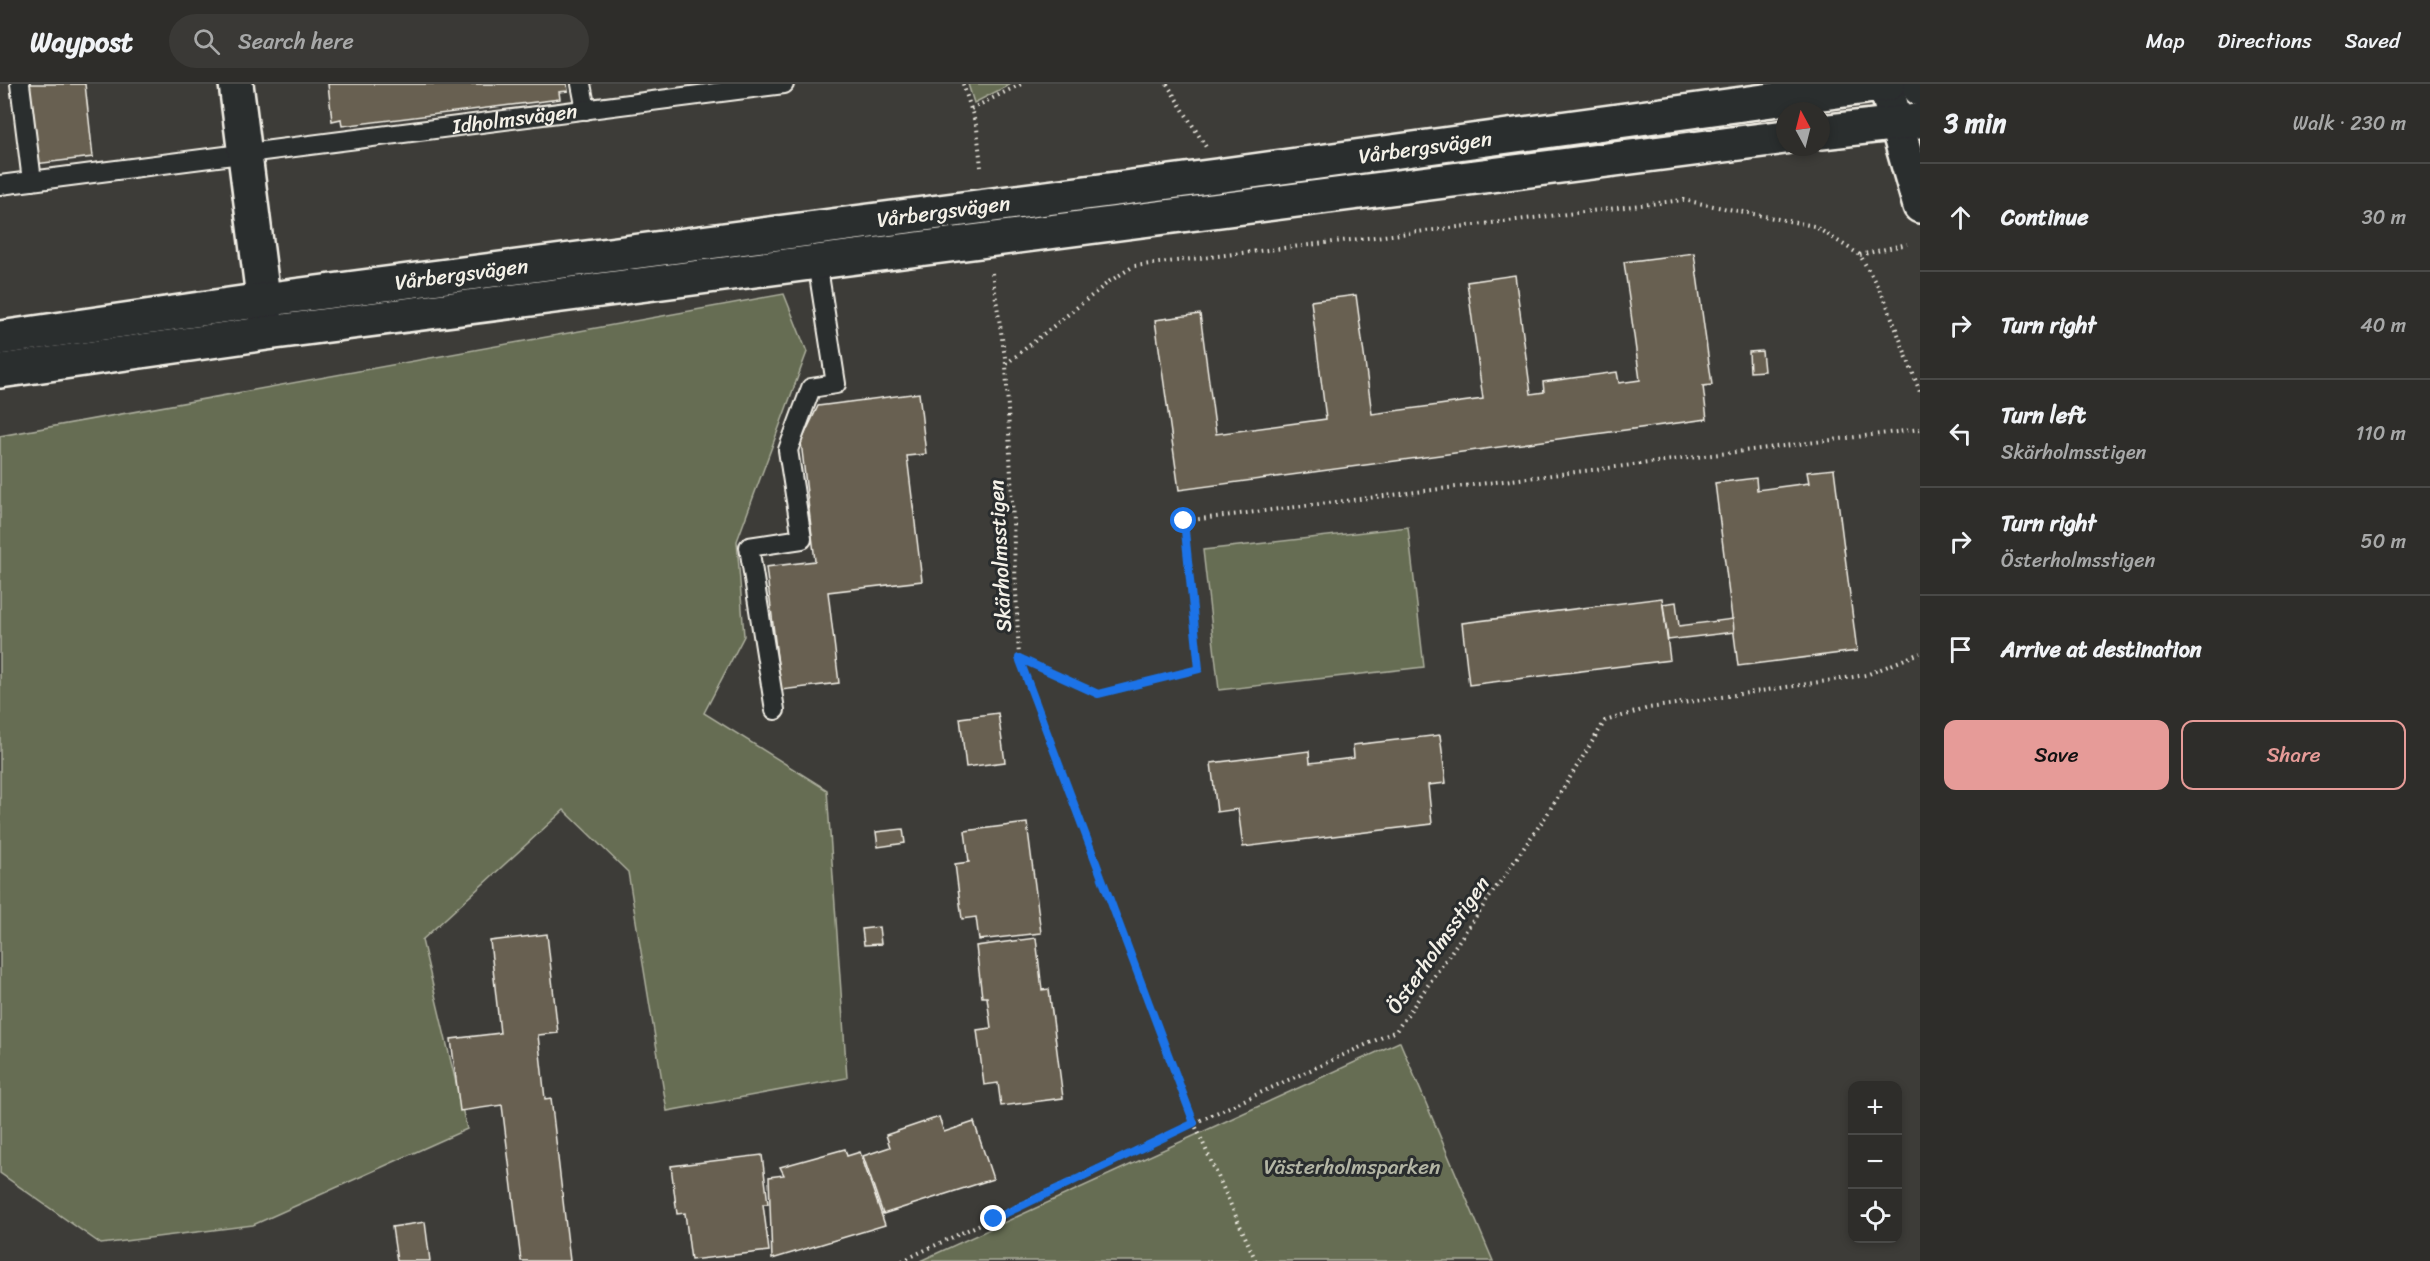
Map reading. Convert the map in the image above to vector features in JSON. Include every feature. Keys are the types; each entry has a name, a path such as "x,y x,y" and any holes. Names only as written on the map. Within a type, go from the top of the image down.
{"street":[{"path":"236,84 267,333"},
{"path":"1886,84 1909,123 1920,206"},
{"name":"Vårbergsvägen","path":"0,338 263,300 1224,175 1886,84"},
{"path":"1918,84 1920,89"},
{"path":"1830,131 1909,123"},
{"name":"Vårbergsvägen","path":"0,371 267,333 1776,138"}],"lane":[{"path":"20,84 32,181"},
{"path":"581,84 586,110"},
{"name":"Idholmsvägen","path":"0,186 586,110 699,89 784,84"},
{"path":"775,710 749,547 802,539 788,450 812,388 836,384 817,262"}],"path":[{"path":"963,84 977,128 981,166"},
{"path":"971,110 1021,84"},
{"path":"1167,84 1224,175"},
{"path":"1006,364 1110,281 1134,266 1683,200 1814,226 1860,255 1885,300 1920,392"},
{"path":"1860,255 1908,244"},
{"name":"Skärholmsstigen","path":"992,273 1006,364 1019,658 1194,1123 1256,1261"},
{"path":"1019,658 1098,694 1199,669 1184,521 1920,429"},
{"name":"Österholmsstigen","path":"902,1261 1194,1123 1396,1031 1546,816 1605,721 1649,708 1866,675 1920,653"}],"green space":[{"path":"968,84 1011,84 974,103"},
{"path":"784,294 807,352 737,541 744,636 704,713 827,790 847,1078 667,1111 628,872 564,810 422,940 467,1129 253,1225 101,1244 0,1173 0,436"},
{"path":"1408,527 1424,667 1219,690 1203,550"},
{"name":"Västerholmsparken","path":"1399,1042 1493,1261 920,1261"}],"building":[{"path":"26,84 85,84 93,157 35,164"},
{"path":"328,84 567,84 568,91 559,92 560,99 342,126 341,119 332,121"},
{"path":"1694,253 1712,385 1703,386 1707,419 1179,490 1155,320 1200,314 1216,434 1326,419 1311,301 1356,295 1372,414 1483,399 1467,282 1515,275 1531,394 1544,392 1543,382 1617,372 1619,383 1640,380 1624,262"},
{"path":"1762,351 1764,371 1750,372 1749,352"},
{"path":"919,393 926,454 907,456 922,581 828,592 839,683 781,690 766,567 815,561 801,442 818,406"},
{"path":"1834,469 1857,651 1738,666 1715,483 1756,478 1757,490 1809,483 1807,472"},
{"path":"1662,598 1670,660 1469,685 1462,623"},
{"path":"1676,602 1679,626 1733,619 1734,632 1668,640 1663,604"},
{"path":"998,713 1005,762 966,767 960,718"},
{"path":"1440,735 1446,783 1428,785 1432,824 1243,847 1238,809 1217,812 1211,763 1309,751 1310,763 1354,758 1353,745"},
{"path":"1027,823 1041,933 979,940 976,917 962,919 955,864 969,862 965,831"},
{"path":"903,829 905,843 878,847 876,832"},
{"path":"879,927 881,944 864,945 862,929"},
{"path":"547,934 558,1033 538,1035 545,1099 551,1098 570,1261 521,1261 502,1105 460,1111 451,1039 500,1033 490,941"},
{"path":"1036,938 1042,990 1049,989 1063,1098 1001,1106 998,1083 984,1085 977,1030 991,1028 987,997 982,997 976,946"},
{"path":"939,1117 944,1132 974,1122 993,1179 883,1214 863,1156 890,1147 886,1135"},
{"path":"845,1149 847,1156 860,1152 885,1225 772,1259 769,1177 784,1175 780,1167"},
{"path":"762,1155 768,1204 763,1204 769,1251 691,1260 685,1213 677,1214 671,1166"},
{"path":"425,1222 430,1261 397,1261 392,1227"}],"route":[{"path":"994,1219 1194,1123 1019,658 1098,694 1199,669 1184,521"}]}
